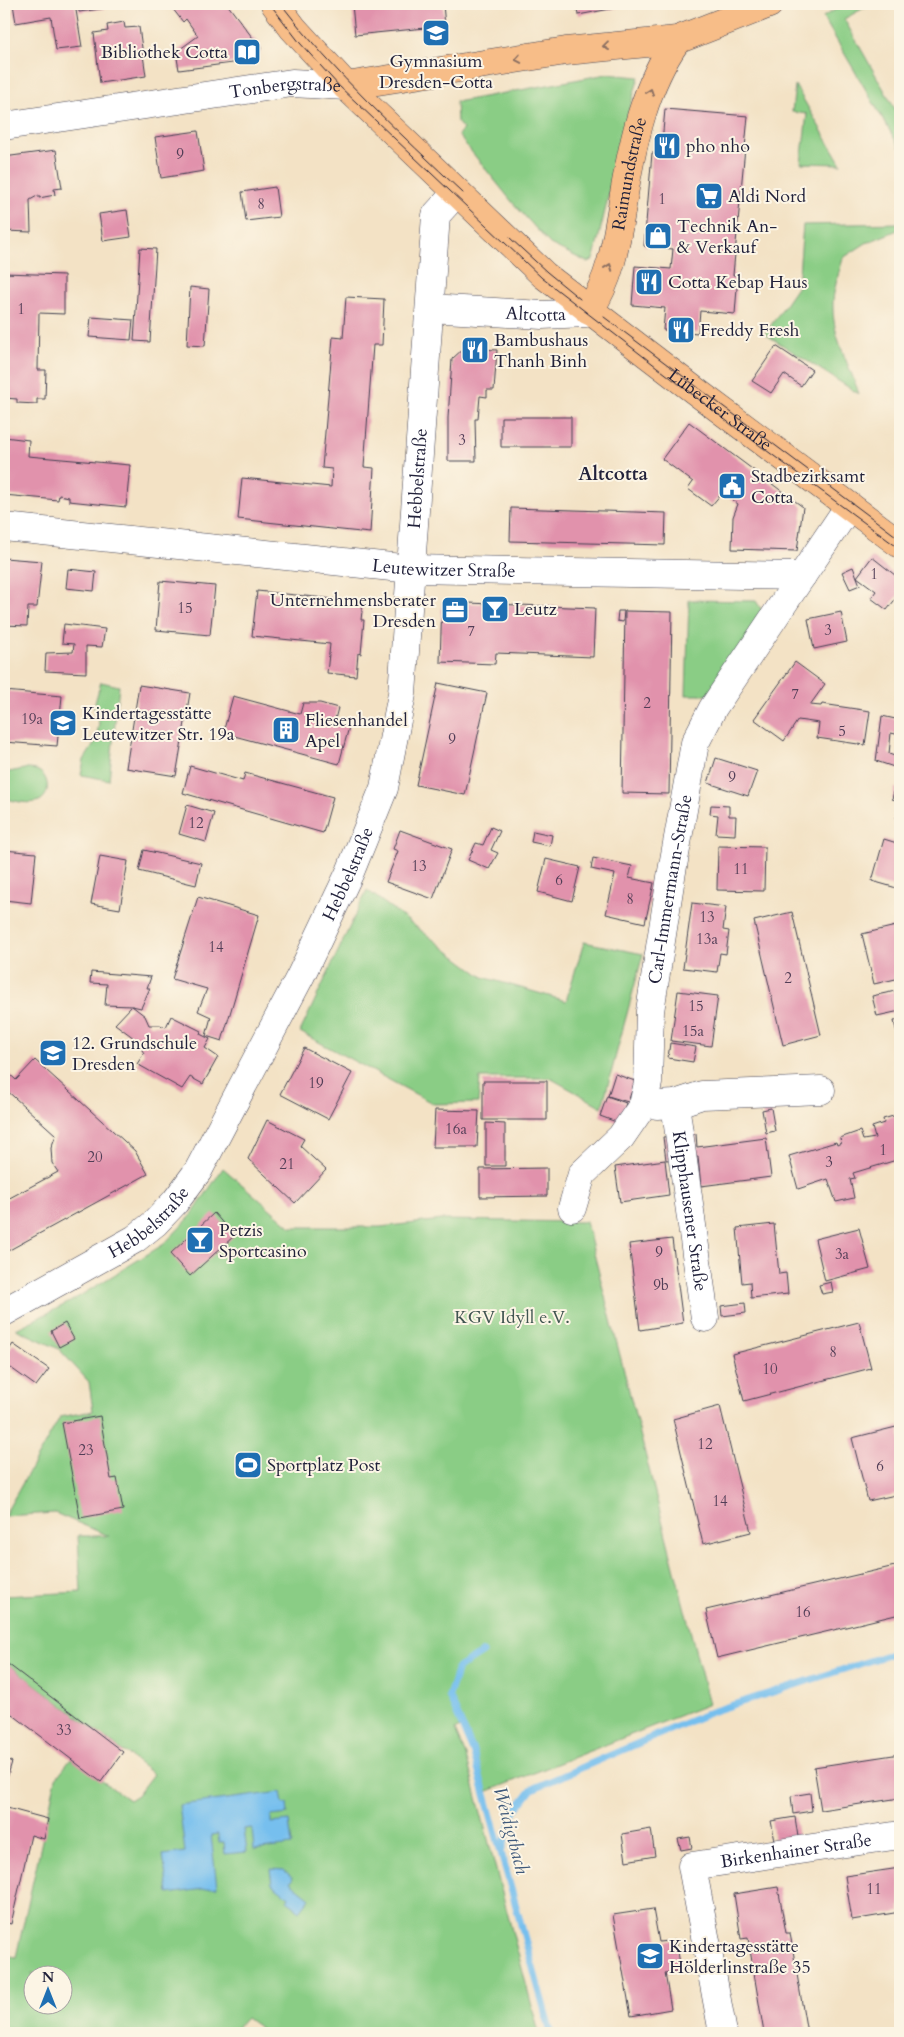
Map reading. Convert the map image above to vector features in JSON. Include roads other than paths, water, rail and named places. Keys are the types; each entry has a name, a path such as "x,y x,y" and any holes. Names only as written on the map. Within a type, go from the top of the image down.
{"main road":[{"name":"Altcotta","path":"275,4 293,28 346,86 544,275 589,311"},
{"name":"Tonbergstraße","path":"346,86 536,55 633,43 677,40 769,4"},
{"name":"Raimundstraße","path":"589,311 611,265 633,145 648,98 664,58 677,40"},
{"name":"Lübecker Straße","path":"589,311 900,544"}],"street":[{"name":"Tonbergstraße","path":"4,126 292,83 346,86"},
{"path":"430,308 436,215 457,192"},
{"name":"Altcotta","path":"430,308 542,315 589,311"},
{"name":"Hebbelstraße","path":"4,1312 135,1239 175,1202 211,1150 301,975 350,872 384,788 402,694 430,308"},
{"path":"802,576 849,506"},
{"name":"Leutewitzer Straße","path":"4,527 411,569 802,576"},
{"name":"Carl-Immermann-Straße","path":"572,1208 582,1174 621,1137 643,1105 648,1083 650,1011 695,743 713,708 802,576"},
{"path":"643,1105 675,1104 702,1095 821,1090"},
{"name":"Klipphausener Straße","path":"675,1104 705,1318"},
{"name":"Birkenhainer Straße","path":"723,2033 692,1866 900,1835"}],"water":[{"path":"281,1792 283,1804 287,1804 288,1814 271,1816 271,1823 289,1821 292,1845 254,1850 252,1828 244,1829 247,1852 225,1854 224,1842 219,1842 218,1834 211,1835 217,1887 168,1894 163,1855 185,1852 179,1805"},
{"path":"270,1869 284,1870 293,1878 290,1882 310,1898 300,1911 287,1901 289,1897 272,1884"}],"waterway":[{"path":"501,1852 515,1811 532,1789 711,1712 900,1651"},
{"name":"Weidigtbach","path":"483,1652 458,1668 449,1696 473,1751 551,2033"}],"tram line":[{"path":"270,4 300,43 339,86 542,278 732,425 900,549"},
{"path":"281,4 301,30 345,79 463,193"},
{"path":"510,238 580,299"},
{"path":"604,317 900,539"}],"place":[{"name":"Gymnasium Dresden-Cotta","path":"436,33"},
{"name":"Bibliothek Cotta","path":"247,52"},
{"name":"pho nho","path":"667,146"},
{"name":"Aldi Nord","path":"709,196"},
{"name":"Technik An- & Verkauf","path":"658,236"},
{"name":"Cotta Kebap Haus","path":"649,282"},
{"name":"Freddy Fresh","path":"681,330"},
{"name":"Bambushaus Thanh Binh","path":"475,350"},
{"name":"Stadbezirksamt Cotta","path":"732,486"},
{"name":"Leutz","path":"495,609"},
{"name":"Unternehmensberater Dresden","path":"455,610"},
{"name":"Kindertagesstätte Leutewitzer Str. 19a","path":"63,723"},
{"name":"Fliesenhandel Apel","path":"286,730"},
{"name":"12. Grundschule Dresden","path":"53,1053"},
{"name":"Petzis Sportcasino","path":"200,1240"},
{"name":"Sportplatz Post","path":"248,1465"},
{"name":"Kindertagesstätte Hölderlinstraße 35","path":"650,1956"}],"district":[{"name":"Altcotta","path":"613,473"}],"park label":[{"name":"KGV Idyll e.V.","path":"512,1317"}]}
